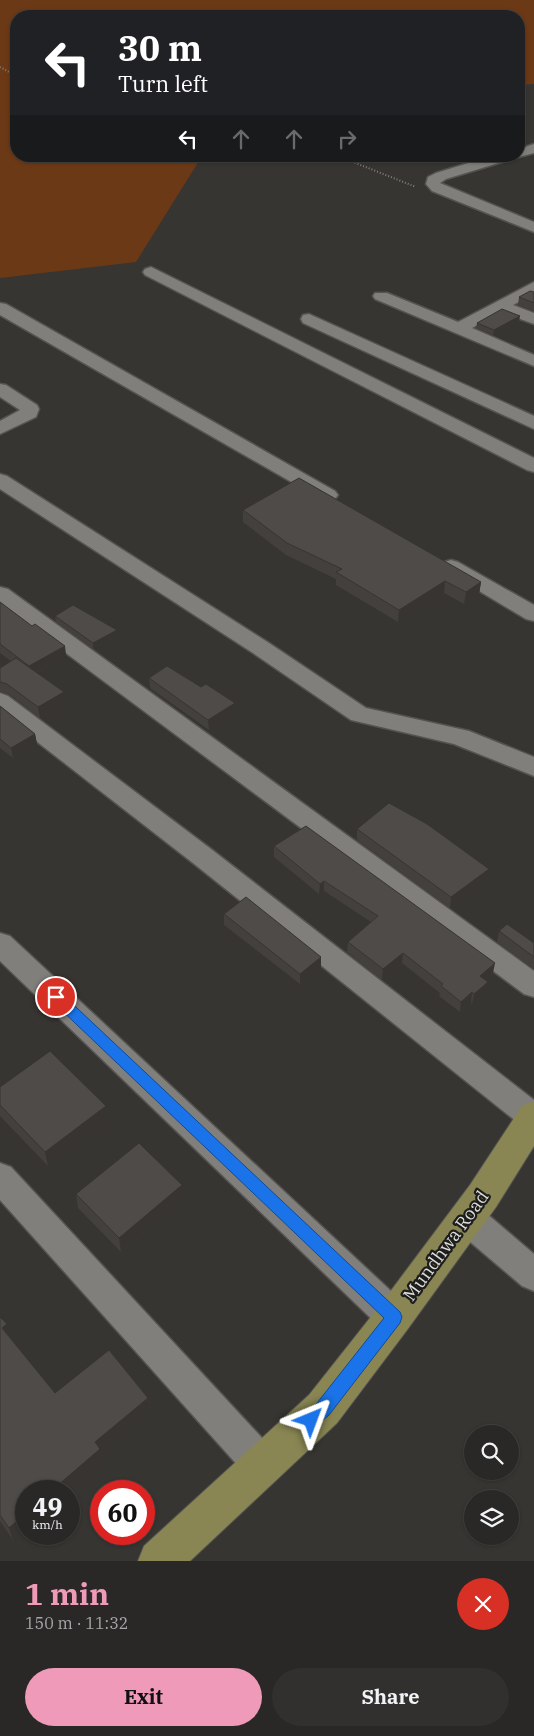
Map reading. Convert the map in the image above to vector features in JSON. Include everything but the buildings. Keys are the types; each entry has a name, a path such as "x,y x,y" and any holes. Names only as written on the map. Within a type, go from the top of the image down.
{"main road":[{"name":"Mundhwa Road","path":"164,1559 323,1409 467,1218 534,1117"}],"street":[{"path":"487,162 441,176 433,180 433,184 437,188 534,228"},
{"path":"151,272 534,466"},
{"path":"458,328 534,287"},
{"path":"381,296 534,361"},
{"path":"500,306 534,319"},
{"path":"0,308 344,505"},
{"path":"309,319 534,423"},
{"path":"0,389 30,409 23,417 0,428"},
{"path":"0,480 360,714 460,737 534,767"},
{"path":"439,560 534,614"},
{"path":"0,594 534,986"},
{"path":"0,701 534,1117"},
{"path":"0,944 394,1317"},
{"path":"0,1177 262,1465"},
{"path":"467,1218 534,1275"}],"shaded area":[{"path":"0,0 534,0 534,84 525,85 525,10 10,10 10,162 198,162 136,262 0,278"}],"route":[{"path":"56,997 394,1317 323,1409 311,1420"}]}
